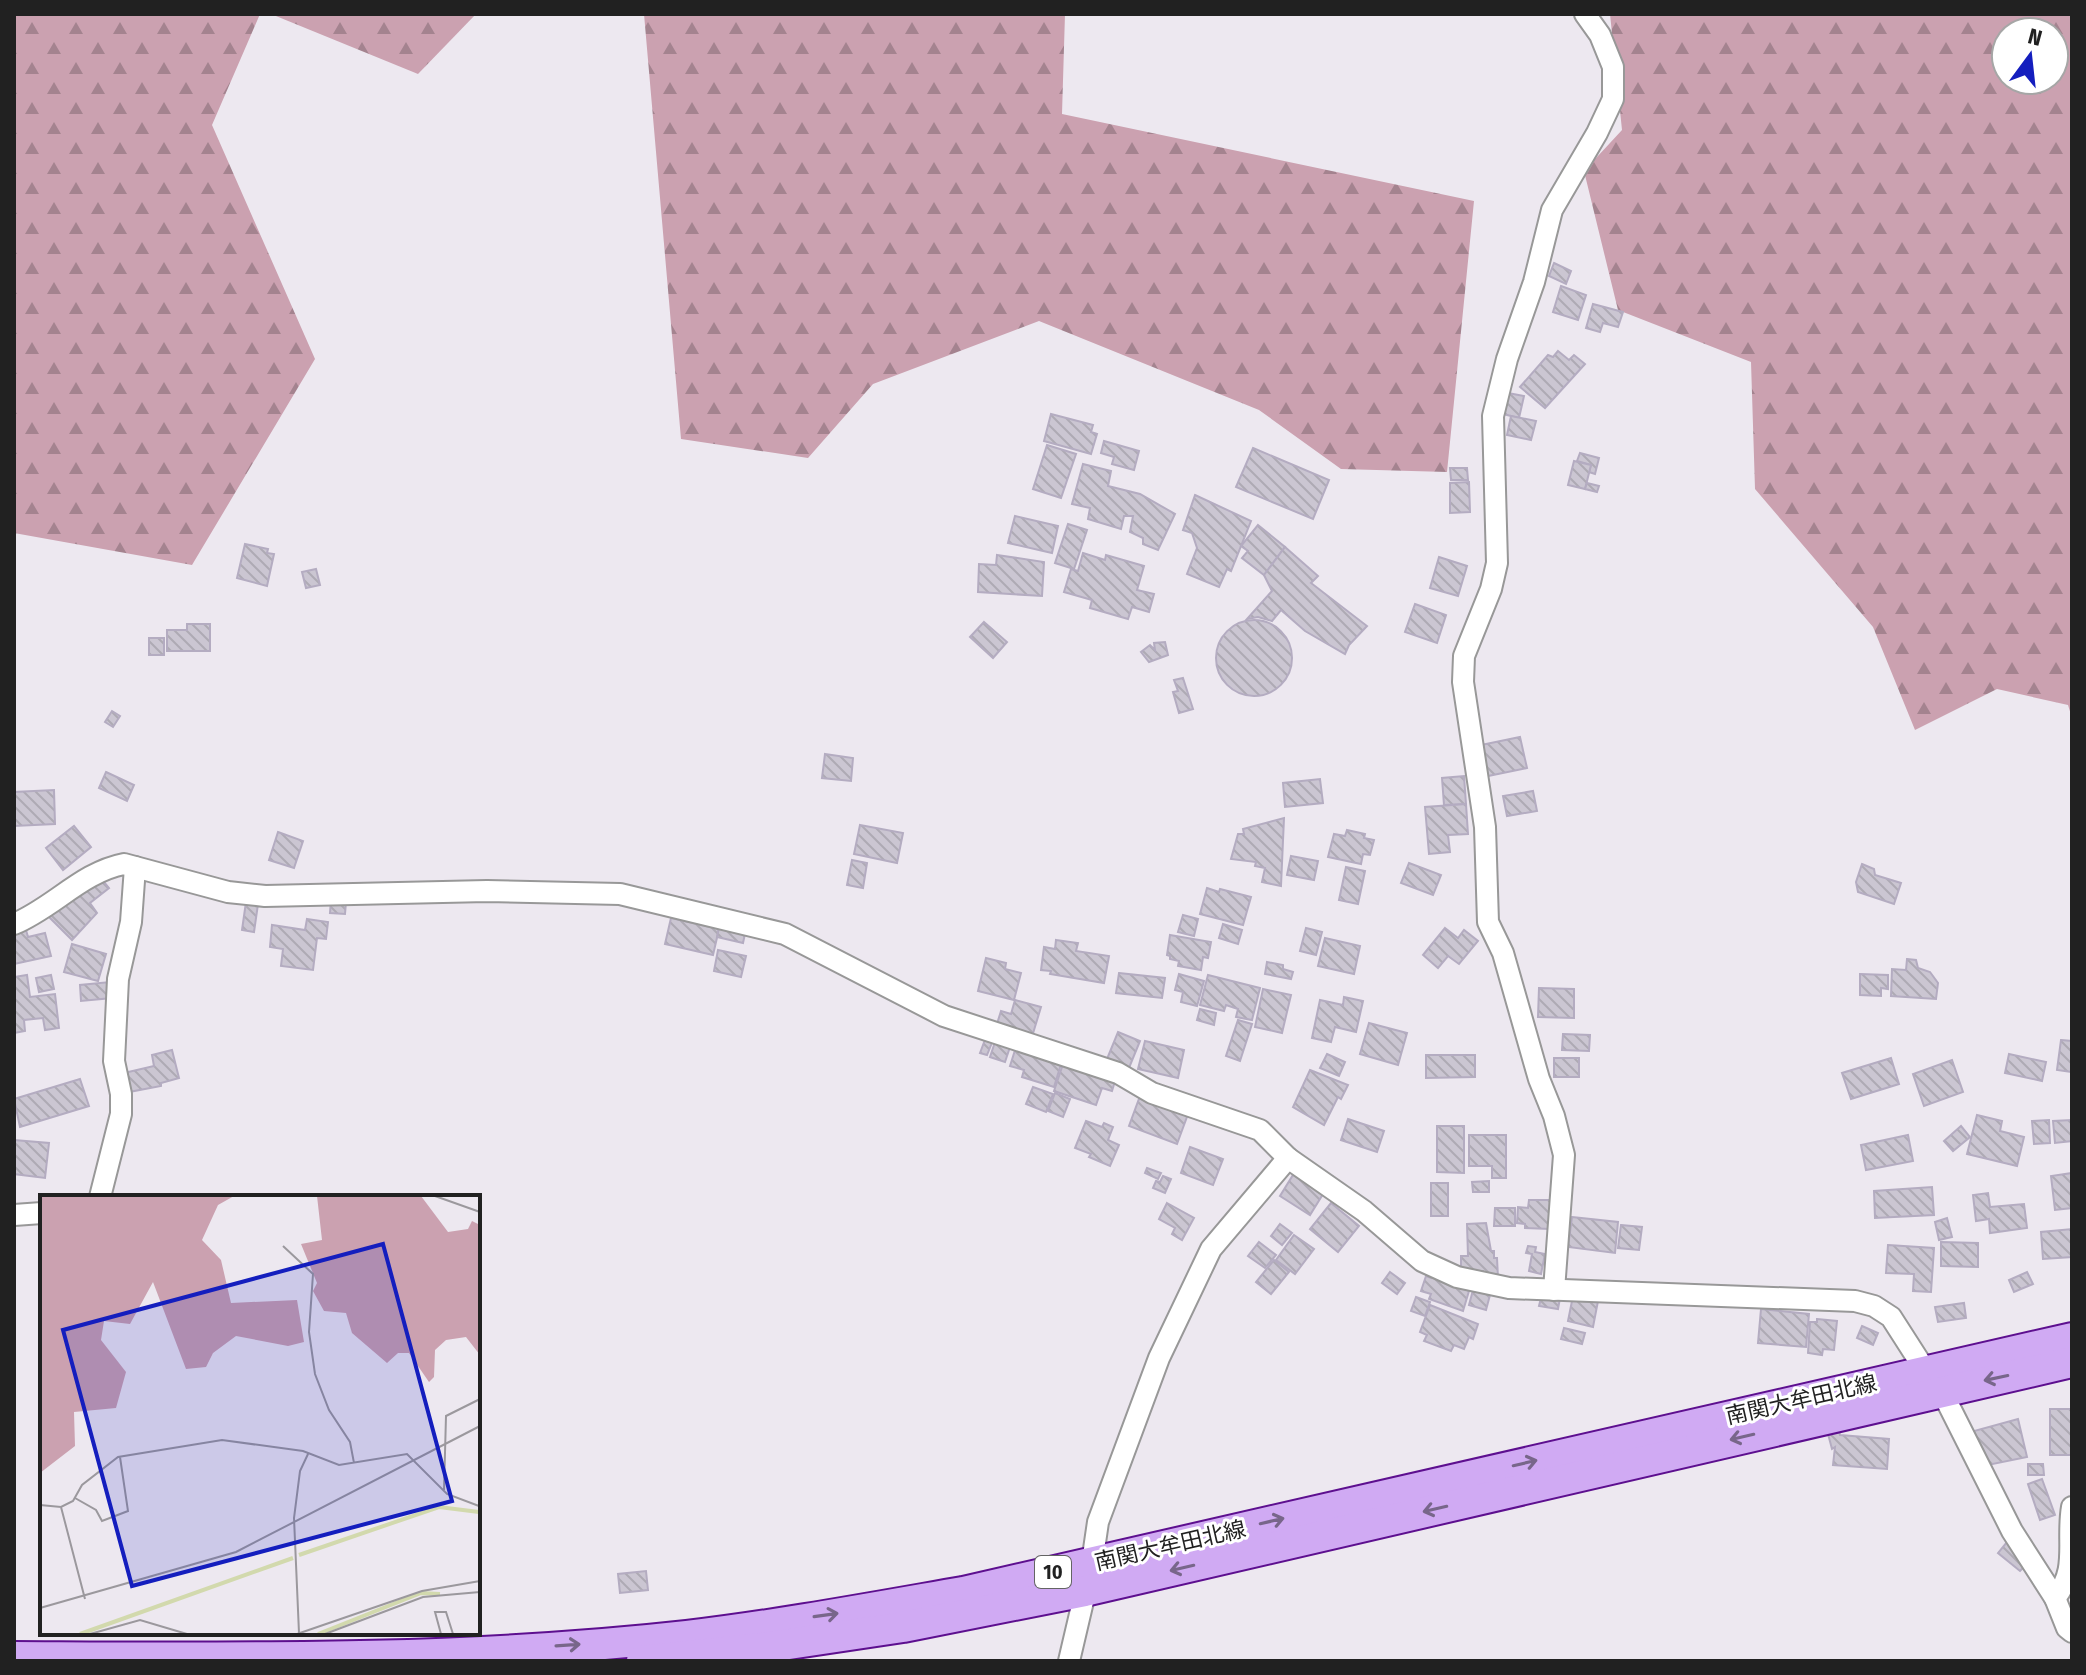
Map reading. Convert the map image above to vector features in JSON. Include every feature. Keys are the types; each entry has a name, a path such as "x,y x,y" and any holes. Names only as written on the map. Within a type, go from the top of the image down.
{"main road":[{"name":"南関大牟田北線","path":"642,1661 769,1647 903,1627 1089,1577 1933,1380 2072,1338"},
{"name":"南関大牟田北線","path":"1933,1380 2072,1362"},
{"name":"南関大牟田北線","path":"14,1657 316,1659 502,1650 686,1636 963,1592 1089,1577"}],"street":[{"path":"1554,1290 1564,1155 1503,953 1488,922 1485,827 1463,682 1464,656 1491,589 1497,563 1493,416 1507,359 1534,282 1552,210 1613,99 1613,67 1600,35 1585,14"},
{"path":"14,924 33,916 108,867 124,864 228,892 265,896 487,891 620,894 785,934 944,1016 1118,1073 1152,1093 1260,1130 1288,1158 1364,1211 1422,1261 1457,1277 1509,1288 1855,1301 1874,1306 1891,1317 1933,1380 2012,1531 2055,1598 2067,1628 2072,1632"},
{"path":"101,1195 121,1114 121,1094 114,1061 118,979 131,922 135,867"},
{"path":"1069,1661 1089,1577 1098,1522 1159,1358 1211,1249 1288,1158"},
{"path":"14,1215 40,1213"},
{"path":"2055,1598 2066,1584 2071,1562 2069,1523 2072,1507"}],"green space":[{"path":"14,14 260,14 212,125 315,359 192,565 14,533"},
{"path":"271,14 476,14 418,74"},
{"path":"644,14 1065,14 1062,114 1474,201 1447,472 1341,469 1259,410 1039,321 873,384 808,458 681,439"},
{"path":"1610,14 2072,14 2072,718 2068,705 1997,689 1915,730 1873,627 1755,489 1751,362 1618,310 1584,171 1622,130"}],"building":[{"path":"1554,263 1571,271 1566,284 1549,276"},
{"path":"1561,286 1586,295 1578,320 1553,312"},
{"path":"1593,304 1623,312 1618,327 1603,323 1600,332 1586,328"},
{"path":"1558,351 1569,360 1574,355 1585,364 1545,408 1520,387 1548,355 1553,357"},
{"path":"1508,393 1524,396 1519,418 1503,414"},
{"path":"1051,414 1093,425 1091,432 1097,434 1091,454 1044,441"},
{"path":"1511,416 1536,421 1531,440 1507,435"},
{"path":"1104,441 1139,451 1134,470 1112,464 1114,457 1101,453"},
{"path":"1047,445 1076,454 1061,498 1033,489"},
{"path":"1253,448 1329,480 1313,519 1236,487"},
{"path":"1580,453 1599,458 1595,474 1589,472 1591,465 1577,461"},
{"path":"1574,461 1591,465 1585,489 1568,485"},
{"path":"1083,464 1111,471 1108,486 1140,494 1175,514 1158,550 1143,544 1143,538 1130,532 1133,516 1124,516 1121,529 1088,519 1090,508 1072,504"},
{"path":"1450,468 1467,468 1468,480 1451,480"},
{"path":"1469,482 1470,512 1450,513 1450,483"},
{"path":"1587,483 1599,486 1597,492 1585,489"},
{"path":"1195,495 1251,521 1231,571 1227,569 1219,587 1187,574 1197,548 1192,533 1183,530"},
{"path":"1015,516 1058,526 1052,553 1008,543"},
{"path":"1068,524 1087,530 1074,569 1055,563"},
{"path":"1258,525 1285,547 1264,575 1242,558 1248,551 1241,546"},
{"path":"245,544 268,549 267,553 274,554 267,586 237,578"},
{"path":"1285,547 1318,576 1311,583 1367,626 1349,645 1345,654 1305,631 1281,610 1272,621 1258,617 1247,619 1272,591 1264,575"},
{"path":"1083,553 1105,560 1106,555 1144,566 1137,590 1154,594 1149,612 1132,607 1128,619 1090,608 1092,600 1064,592 1071,569 1078,571"},
{"path":"997,555 1044,562 1042,596 978,592 979,564 996,565"},
{"path":"1439,557 1467,566 1458,596 1430,588"},
{"path":"316,569 320,585 306,588 302,572"},
{"path":"1415,604 1446,615 1437,643 1405,632"},
{"path":"1254,620 1268,623 1281,631 1289,644 1292,658 1289,672 1281,685 1268,693 1254,696 1240,693 1227,685 1219,672 1216,658 1219,644 1227,631 1240,623"},
{"path":"984,622 1007,642 993,658 970,637"},
{"path":"187,624 210,624 210,651 167,651 167,630 187,630"},
{"path":"149,638 164,638 164,655 149,655"},
{"path":"1165,642 1168,655 1149,662 1141,652 1150,645 1155,650 1154,643"},
{"path":"1183,678 1193,709 1179,713 1173,692 1178,691 1174,680"},
{"path":"112,711 120,716 113,727 105,722"},
{"path":"1520,737 1527,768 1488,776 1481,745"},
{"path":"825,754 853,758 851,781 822,778"},
{"path":"106,772 134,785 127,801 99,788"},
{"path":"1464,776 1466,804 1444,805 1442,778"},
{"path":"1320,779 1323,803 1285,807 1283,783"},
{"path":"54,790 55,824 14,826 14,792"},
{"path":"1533,791 1537,811 1507,816 1503,796"},
{"path":"1466,804 1468,834 1448,835 1450,852 1429,854 1425,807"},
{"path":"1284,818 1281,886 1262,882 1265,868 1255,866 1256,862 1231,859 1238,834 1244,834 1243,829"},
{"path":"860,825 903,833 897,863 854,854"},
{"path":"74,826 91,847 63,870 46,848"},
{"path":"1347,830 1365,834 1364,838 1374,840 1370,855 1363,854 1361,864 1328,857 1334,834 1345,836"},
{"path":"278,832 303,841 294,868 269,860"},
{"path":"1291,856 1318,861 1314,880 1287,875"},
{"path":"852,860 867,863 863,888 847,885"},
{"path":"1409,863 1441,875 1433,895 1401,883"},
{"path":"1862,864 1874,869 1875,875 1901,883 1894,904 1858,892 1856,882"},
{"path":"1346,867 1365,871 1358,904 1339,900"},
{"path":"99,876 109,888 90,903 97,913 72,940 48,916"},
{"path":"1207,888 1251,897 1243,925 1200,914"},
{"path":"331,900 346,902 345,914 330,913"},
{"path":"246,902 258,904 254,932 242,930"},
{"path":"1183,915 1198,919 1194,936 1178,932"},
{"path":"671,918 719,929 713,955 665,944"},
{"path":"307,919 328,922 326,939 317,938 313,970 281,966 283,949 270,947 272,925 305,930"},
{"path":"720,923 746,929 743,943 717,937"},
{"path":"1223,924 1242,930 1238,944 1219,938"},
{"path":"1306,928 1322,932 1316,955 1300,951"},
{"path":"1445,928 1458,938 1464,930 1478,941 1459,964 1448,956 1438,968 1423,955"},
{"path":"26,930 28,937 45,933 51,956 14,964 14,933"},
{"path":"1170,935 1211,942 1208,958 1203,957 1201,970 1178,966 1179,961 1170,959 1167,955"},
{"path":"1325,938 1360,946 1354,974 1318,966"},
{"path":"1056,940 1078,943 1076,951 1109,956 1104,983 1041,970 1044,947 1055,949"},
{"path":"72,944 106,954 98,981 64,972"},
{"path":"718,950 746,956 741,977 714,971"},
{"path":"986,958 1006,963 1005,969 1021,973 1014,1000 978,991"},
{"path":"1907,959 1916,960 1918,968 1930,972 1938,983 1936,999 1891,996 1892,969 1906,970"},
{"path":"1267,962 1283,965 1283,969 1293,972 1291,979 1265,974"},
{"path":"1119,973 1165,978 1162,998 1116,993"},
{"path":"1179,974 1204,981 1197,1006 1181,1002 1183,992 1175,990"},
{"path":"1860,974 1888,975 1888,989 1881,988 1881,996 1860,995"},
{"path":"27,975 30,997 55,994 59,1028 45,1030 43,1018 24,1020 25,1031 14,1033 14,977"},
{"path":"51,975 54,989 39,992 36,978"},
{"path":"1208,975 1260,988 1252,1020 1236,1017 1238,1009 1226,1005 1224,1011 1200,1005"},
{"path":"110,982 112,998 81,1001 80,985"},
{"path":"1539,988 1574,989 1574,1018 1538,1017"},
{"path":"1263,989 1291,995 1282,1033 1255,1027"},
{"path":"1344,997 1363,1001 1356,1032 1335,1027 1331,1042 1312,1038 1320,1000 1343,1005"},
{"path":"1015,1000 1041,1007 1031,1040 996,1027 1001,1011 1011,1014"},
{"path":"1200,1009 1216,1013 1214,1025 1197,1020"},
{"path":"1238,1020 1252,1024 1240,1061 1226,1056"},
{"path":"1369,1023 1407,1033 1398,1065 1360,1054"},
{"path":"1118,1032 1140,1041 1129,1068 1107,1059"},
{"path":"1563,1034 1590,1035 1589,1051 1562,1050"},
{"path":"986,1037 993,1040 987,1055 980,1053"},
{"path":"996,1039 1011,1044 1005,1062 990,1057"},
{"path":"2061,1040 2072,1041 2072,1072 2057,1070"},
{"path":"1145,1041 1184,1050 1178,1078 1138,1069"},
{"path":"1016,1047 1062,1061 1054,1087 1022,1077 1024,1070 1010,1066"},
{"path":"172,1050 179,1078 161,1083 161,1086 129,1092 124,1073 154,1066 152,1055"},
{"path":"1327,1054 1345,1062 1339,1076 1320,1068"},
{"path":"2009,1054 2046,1062 2042,1081 2005,1073"},
{"path":"1426,1055 1475,1055 1475,1077 1426,1078"},
{"path":"1554,1058 1579,1058 1579,1077 1554,1077"},
{"path":"1891,1058 1899,1084 1851,1099 1842,1073"},
{"path":"1952,1060 1963,1092 1924,1106 1913,1074"},
{"path":"1064,1061 1116,1078 1112,1091 1102,1088 1096,1105 1054,1091"},
{"path":"1310,1070 1348,1085 1341,1099 1338,1097 1324,1125 1293,1107"},
{"path":"80,1079 89,1106 20,1127 14,1099"},
{"path":"1033,1087 1053,1094 1046,1112 1026,1104"},
{"path":"1055,1093 1070,1099 1063,1117 1048,1111"},
{"path":"1140,1096 1188,1114 1177,1144 1129,1126"},
{"path":"1977,1115 2002,1121 2000,1131 2024,1137 2017,1166 1967,1154"},
{"path":"1348,1119 1384,1131 1377,1152 1341,1140"},
{"path":"2049,1120 2050,1143 2034,1144 2032,1121"},
{"path":"2072,1120 2072,1141 2055,1143 2053,1121"},
{"path":"1086,1121 1113,1127 1108,1140 1119,1145 1110,1166 1075,1148"},
{"path":"1437,1126 1464,1126 1464,1173 1437,1172"},
{"path":"1961,1126 1970,1137 1953,1151 1944,1141"},
{"path":"1469,1135 1506,1135 1506,1178 1492,1178 1492,1166 1469,1166"},
{"path":"1908,1135 1913,1161 1866,1170 1861,1145"},
{"path":"14,1140 49,1143 45,1178 14,1174"},
{"path":"1190,1147 1223,1159 1213,1185 1181,1173"},
{"path":"1147,1168 1161,1173 1158,1179 1145,1173"},
{"path":"2072,1173 2072,1208 2055,1210 2051,1176"},
{"path":"1293,1175 1323,1194 1310,1215 1280,1196"},
{"path":"1163,1176 1171,1179 1165,1193 1153,1188"},
{"path":"1489,1181 1489,1192 1473,1192 1472,1182"},
{"path":"1431,1183 1448,1183 1448,1216 1431,1216"},
{"path":"1932,1187 1934,1215 1875,1218 1874,1191"},
{"path":"1988,1193 1990,1207 2024,1204 2027,1228 1990,1233 1989,1219 1976,1221 1973,1195"},
{"path":"1529,1200 1552,1200 1550,1229 1525,1228 1525,1224 1517,1223 1518,1207 1528,1208"},
{"path":"1167,1203 1194,1218 1182,1240 1172,1234 1175,1228 1159,1219"},
{"path":"1331,1203 1359,1226 1338,1252 1310,1229"},
{"path":"1495,1208 1515,1208 1515,1226 1494,1226"},
{"path":"1572,1217 1618,1222 1615,1253 1568,1247"},
{"path":"1947,1218 1952,1237 1939,1240 1935,1222"},
{"path":"1486,1223 1491,1251 1497,1258 1498,1278 1483,1279 1483,1271 1461,1272 1461,1256 1468,1256 1467,1224"},
{"path":"1280,1224 1292,1233 1282,1245 1271,1236"},
{"path":"1621,1225 1642,1227 1639,1250 1618,1248"},
{"path":"2072,1229 2072,1257 2043,1259 2041,1232"},
{"path":"1294,1235 1314,1249 1295,1274 1276,1260"},
{"path":"1259,1242 1276,1255 1265,1268 1248,1256"},
{"path":"1941,1242 1978,1243 1978,1267 1941,1266"},
{"path":"1888,1245 1934,1248 1931,1292 1913,1291 1914,1274 1886,1273"},
{"path":"1528,1246 1536,1247 1535,1252 1545,1254 1541,1274 1529,1271 1532,1254 1526,1253"},
{"path":"1274,1260 1289,1272 1271,1294 1256,1282"},
{"path":"1390,1272 1405,1283 1397,1294 1382,1283"},
{"path":"1433,1272 1469,1291 1463,1311 1429,1299 1431,1294 1421,1291 1426,1276 1431,1278"},
{"path":"2027,1272 2033,1284 2014,1292 2009,1280"},
{"path":"1473,1290 1490,1295 1486,1310 1469,1305"},
{"path":"1542,1294 1560,1298 1558,1309 1539,1306"},
{"path":"1573,1296 1598,1301 1593,1327 1568,1321"},
{"path":"1416,1297 1430,1302 1425,1316 1411,1311"},
{"path":"1964,1303 1966,1318 1938,1322 1935,1307"},
{"path":"1430,1305 1478,1324 1473,1339 1469,1337 1464,1349 1454,1345 1451,1351 1424,1341 1427,1335 1420,1332"},
{"path":"1761,1309 1809,1314 1806,1347 1758,1343"},
{"path":"1817,1319 1837,1321 1834,1350 1823,1349 1822,1355 1808,1353 1810,1322 1817,1322"},
{"path":"1862,1326 1878,1333 1873,1345 1857,1338"},
{"path":"1564,1328 1585,1333 1582,1344 1561,1339"},
{"path":"2050,1409 2072,1409 2072,1455 2050,1455"},
{"path":"2018,1419 2027,1457 1983,1466 1963,1434"},
{"path":"1839,1431 1840,1435 1889,1439 1887,1469 1833,1465 1835,1447 1832,1449 1828,1434"},
{"path":"2028,1464 2043,1464 2044,1475 2028,1475"},
{"path":"2042,1479 2055,1515 2040,1520 2028,1484"},
{"path":"2015,1532 2029,1562 2020,1571 1998,1553"},
{"path":"646,1571 648,1590 620,1593 618,1574"}]}
